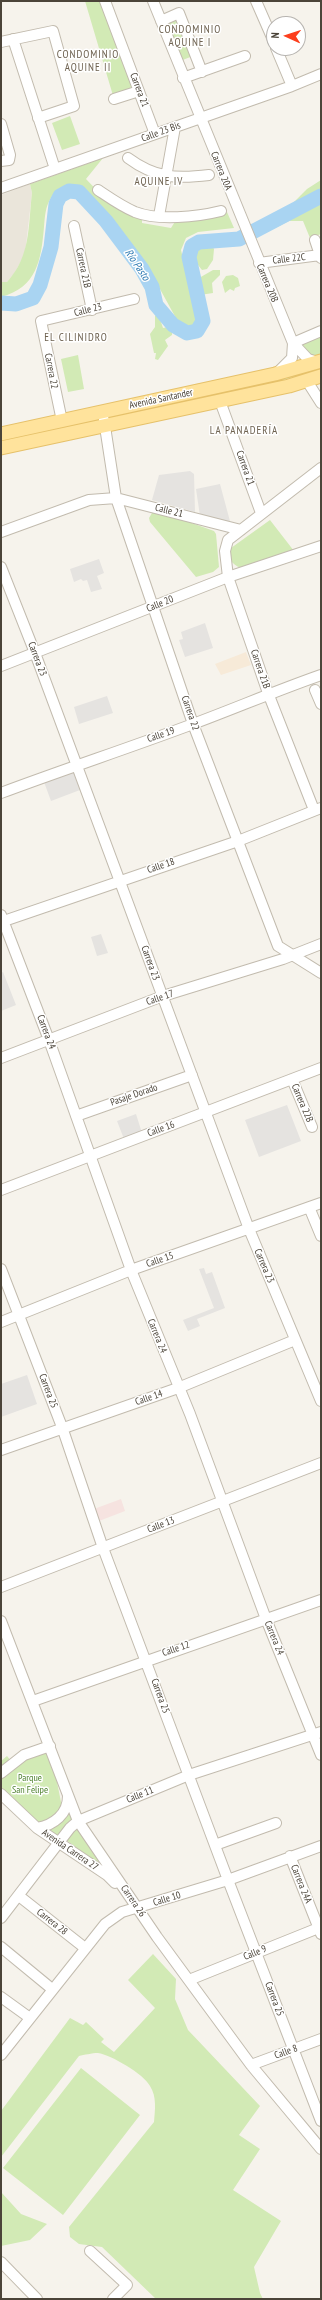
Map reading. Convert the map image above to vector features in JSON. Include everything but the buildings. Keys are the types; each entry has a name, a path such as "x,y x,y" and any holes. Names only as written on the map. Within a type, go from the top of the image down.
{"main road":[{"name":"Avenida Santander","path":"1,434 275,374 320,361"},
{"name":"Avenida Santander","path":"1,448 220,401 307,381 321,376"}],"street":[{"name":"Carrera 21","path":"104,1 155,134"},
{"name":"Carrera 20A","path":"153,1 242,223"},
{"path":"256,1 266,24"},
{"path":"161,21 179,13 202,72"},
{"path":"1,42 53,31 74,106 38,118"},
{"path":"13,39 56,169"},
{"path":"183,78 246,56"},
{"path":"279,56 292,86"},
{"name":"Calle 23 Bis","path":"1,188 292,86 321,74"},
{"path":"114,99 139,91"},
{"path":"1,124 10,155 9,160 1,161"},
{"path":"159,216 175,127"},
{"path":"128,158 144,169 166,177 188,178 209,175"},
{"path":"98,190 120,205 137,212 159,216 189,216 221,211"},
{"name":"Carrera 20B","path":"242,223 293,343 308,359 320,361"},
{"name":"Carrera 21B","path":"74,226 92,310"},
{"path":"315,240 320,256"},
{"name":"Calle 22C","path":"259,263 320,256"},
{"name":"Calle 23","path":"41,322 134,299"},
{"name":"Carrera 22","path":"41,322 62,421"},
{"path":"275,374 292,358 293,343 321,331"},
{"path":"307,381 321,403"},
{"name":"Carrera 21","path":"220,401 261,513"},
{"name":"Carrera 22","path":"103,412 116,498 193,724 278,946 294,954 321,973"},
{"path":"241,530 321,468"},
{"name":"Calle 21","path":"1,532 89,500 116,498 241,530"},
{"name":"Carrera 21B","path":"241,530 228,540 224,551 228,577 268,693 318,809"},
{"name":"Calle 20","path":"1,666 228,577 321,546"},
{"name":"Carrera 23","path":"1,567 35,653 249,1229 321,1401"},
{"name":"Calle 19","path":"1,793 76,764 193,724 268,693 321,675"},
{"path":"315,690 321,704"},
{"name":"Calle 18","path":"2,920 238,841 318,809"},
{"name":"Carrera 24","path":"2,920 49,1040 131,1270 223,1501 266,1619 317,1733 321,1755"},
{"name":"Calle 17","path":"1,1058 163,996 321,944"},
{"name":"Calle 16","path":"1,1190 321,1068"},
{"name":"Pasaje Dorado","path":"76,1116 192,1075"},
{"name":"Carrera 22B","path":"292,1080 312,1127"},
{"name":"Calle 15","path":"1,1322 131,1270 321,1203"},
{"path":"309,1208 321,1236"},
{"name":"Carrera 25","path":"1,1270 62,1427 103,1548 228,1880 320,2114"},
{"name":"Calle 14","path":"1,1450 62,1427 178,1388 295,1340"},
{"name":"Calle 13","path":"1,1587 321,1463"},
{"name":"Calle 12","path":"33,1700 321,1600"},
{"name":"Carrera 26","path":"1,1621 33,1700 78,1821 189,1980 251,2065 321,2149"},
{"name":"Calle 11","path":"1,1918 78,1821 189,1776 317,1733"},
{"path":"1,1773 24,1755 50,1746"},
{"path":"37,1828 54,1822 63,1814 68,1804 68,1791"},
{"name":"Avenida Carrera 27","path":"1,1794 37,1828 107,1875 138,1908"},
{"path":"215,1845 276,1823"},
{"name":"Calle 10","path":"1,2055 105,1924 122,1912 228,1880 290,1856 321,1846"},
{"name":"Carrera 24A","path":"290,1856 320,1930"},
{"name":"Carrera 28","path":"19,1896 85,1948"},
{"name":"Calle 9","path":"189,1980 256,1952 320,1930"},
{"path":"1,1948 52,1989"},
{"path":"1,1998 30,2018"},
{"name":"Calle 8","path":"251,2065 321,2039"},
{"path":"90,2251 128,2285 113,2299"},
{"path":"2,2266 38,2299"}],"shaded area":[{"path":"30,184 32,193 25,254 14,274 7,282 1,282 1,195"},
{"path":"190,471 194,474 195,512 152,500 159,475"},
{"path":"220,484 231,525 200,516 196,489"},
{"path":"99,559 104,573 97,576 102,589 91,592 87,580 83,581 81,579 74,582 70,569"},
{"path":"205,623 213,648 185,657 179,640 183,639 181,632"},
{"path":"246,652 251,665 221,675 215,664"},
{"path":"107,696 113,713 79,724 74,707"},
{"path":"73,771 80,790 51,801 44,782"},
{"path":"101,934 108,953 97,956 91,937"},
{"path":"3,972 16,1005 1,1011 1,973"},
{"path":"287,1105 301,1141 259,1157 245,1120"},
{"path":"136,1114 142,1133 124,1139 117,1121"},
{"path":"204,1268 206,1274 212,1272 225,1308 197,1319 200,1326 188,1331 183,1320 214,1308 199,1269"},
{"path":"27,1375 37,1404 1,1417 1,1384"},
{"path":"121,1499 125,1511 99,1521 94,1509"}],"green space":[{"path":"85,1 105,1 139,91 114,99"},
{"path":"177,17 193,56 180,61 165,23"},
{"path":"70,116 80,144 62,150 52,123"},
{"path":"103,158 86,179 109,203 142,216 142,223 171,228 176,220 203,218 227,212 234,228 198,232 186,238 181,250 198,320 195,326 186,326 177,320 155,280 108,220 85,195 68,185 54,193 48,205 45,216 41,251 35,271 22,287 13,293 1,297 1,282 7,282 15,272 27,240 32,193 30,184"},
{"path":"321,180 321,234 310,238 303,221 289,221 259,236 253,225 293,203 307,189"},
{"path":"211,244 214,249 213,260 207,269 202,270 194,260 195,251"},
{"path":"213,270 220,270 220,275 212,283 213,293 200,295 199,278"},
{"path":"233,275 238,278 240,286 235,288 234,291 230,289 225,293 222,282 226,276"},
{"path":"158,313 163,328 168,327 172,330 172,335 165,340 168,346 158,360 155,359 156,353 154,353 150,334 155,327 155,316"},
{"path":"321,335 321,359 309,358 298,345"},
{"path":"78,355 84,389 68,392 61,359"},
{"path":"321,366 321,368 274,383 122,415 273,381"},
{"path":"99,419 100,421 1,443 1,439"},
{"path":"161,512 214,531 216,534 219,567 213,572 196,577 150,522 149,518 152,513"},
{"path":"270,520 294,551 241,568 232,563 229,555 231,548"},
{"name":"Parque San Felipe","path":"46,1750 56,1777 62,1807 50,1821 37,1824 1,1791 1,1761 7,1756 12,1762"},
{"path":"69,1807 75,1821 60,1837 47,1829"},
{"path":"77,1825 106,1869 66,1840"},
{"path":"153,1954 176,1979 175,1999 188,2030 260,2106 239,2135 260,2149 233,2190 281,2221 254,2267 260,2293 263,2299 156,2299 102,2247 79,2244 70,2237 69,2227 154,2122 155,2099 150,2086 141,2076 119,2061 104,2054 98,2053 79,2056 1,2157 1,2111 70,2018 83,2025 86,2022 104,2039 101,2042 114,2052 155,2008 128,1980"},
{"path":"81,2068 140,2115 63,2215 3,2168"},
{"path":"1,2192 21,2214 47,2224 30,2240 1,2246"}],"waterway":[{"name":"Río Pasto","path":"1,303 16,304 33,298 40,285 51,247 56,204 60,196 69,191 79,192 106,221 142,269 152,287 156,305 173,325 187,333 197,331 203,321 189,257 192,246 199,242 239,239 321,196"}],"district":[{"name":"CONDOMINIO AQUINE I","path":"190,36"},
{"name":"CONDOMINIO AQUINE II","path":"88,61"},
{"name":"AQUINE IV","path":"159,182"},
{"name":"EL CILINIDRO","path":"76,338"},
{"name":"LA PANADERÍA","path":"244,431"}]}
